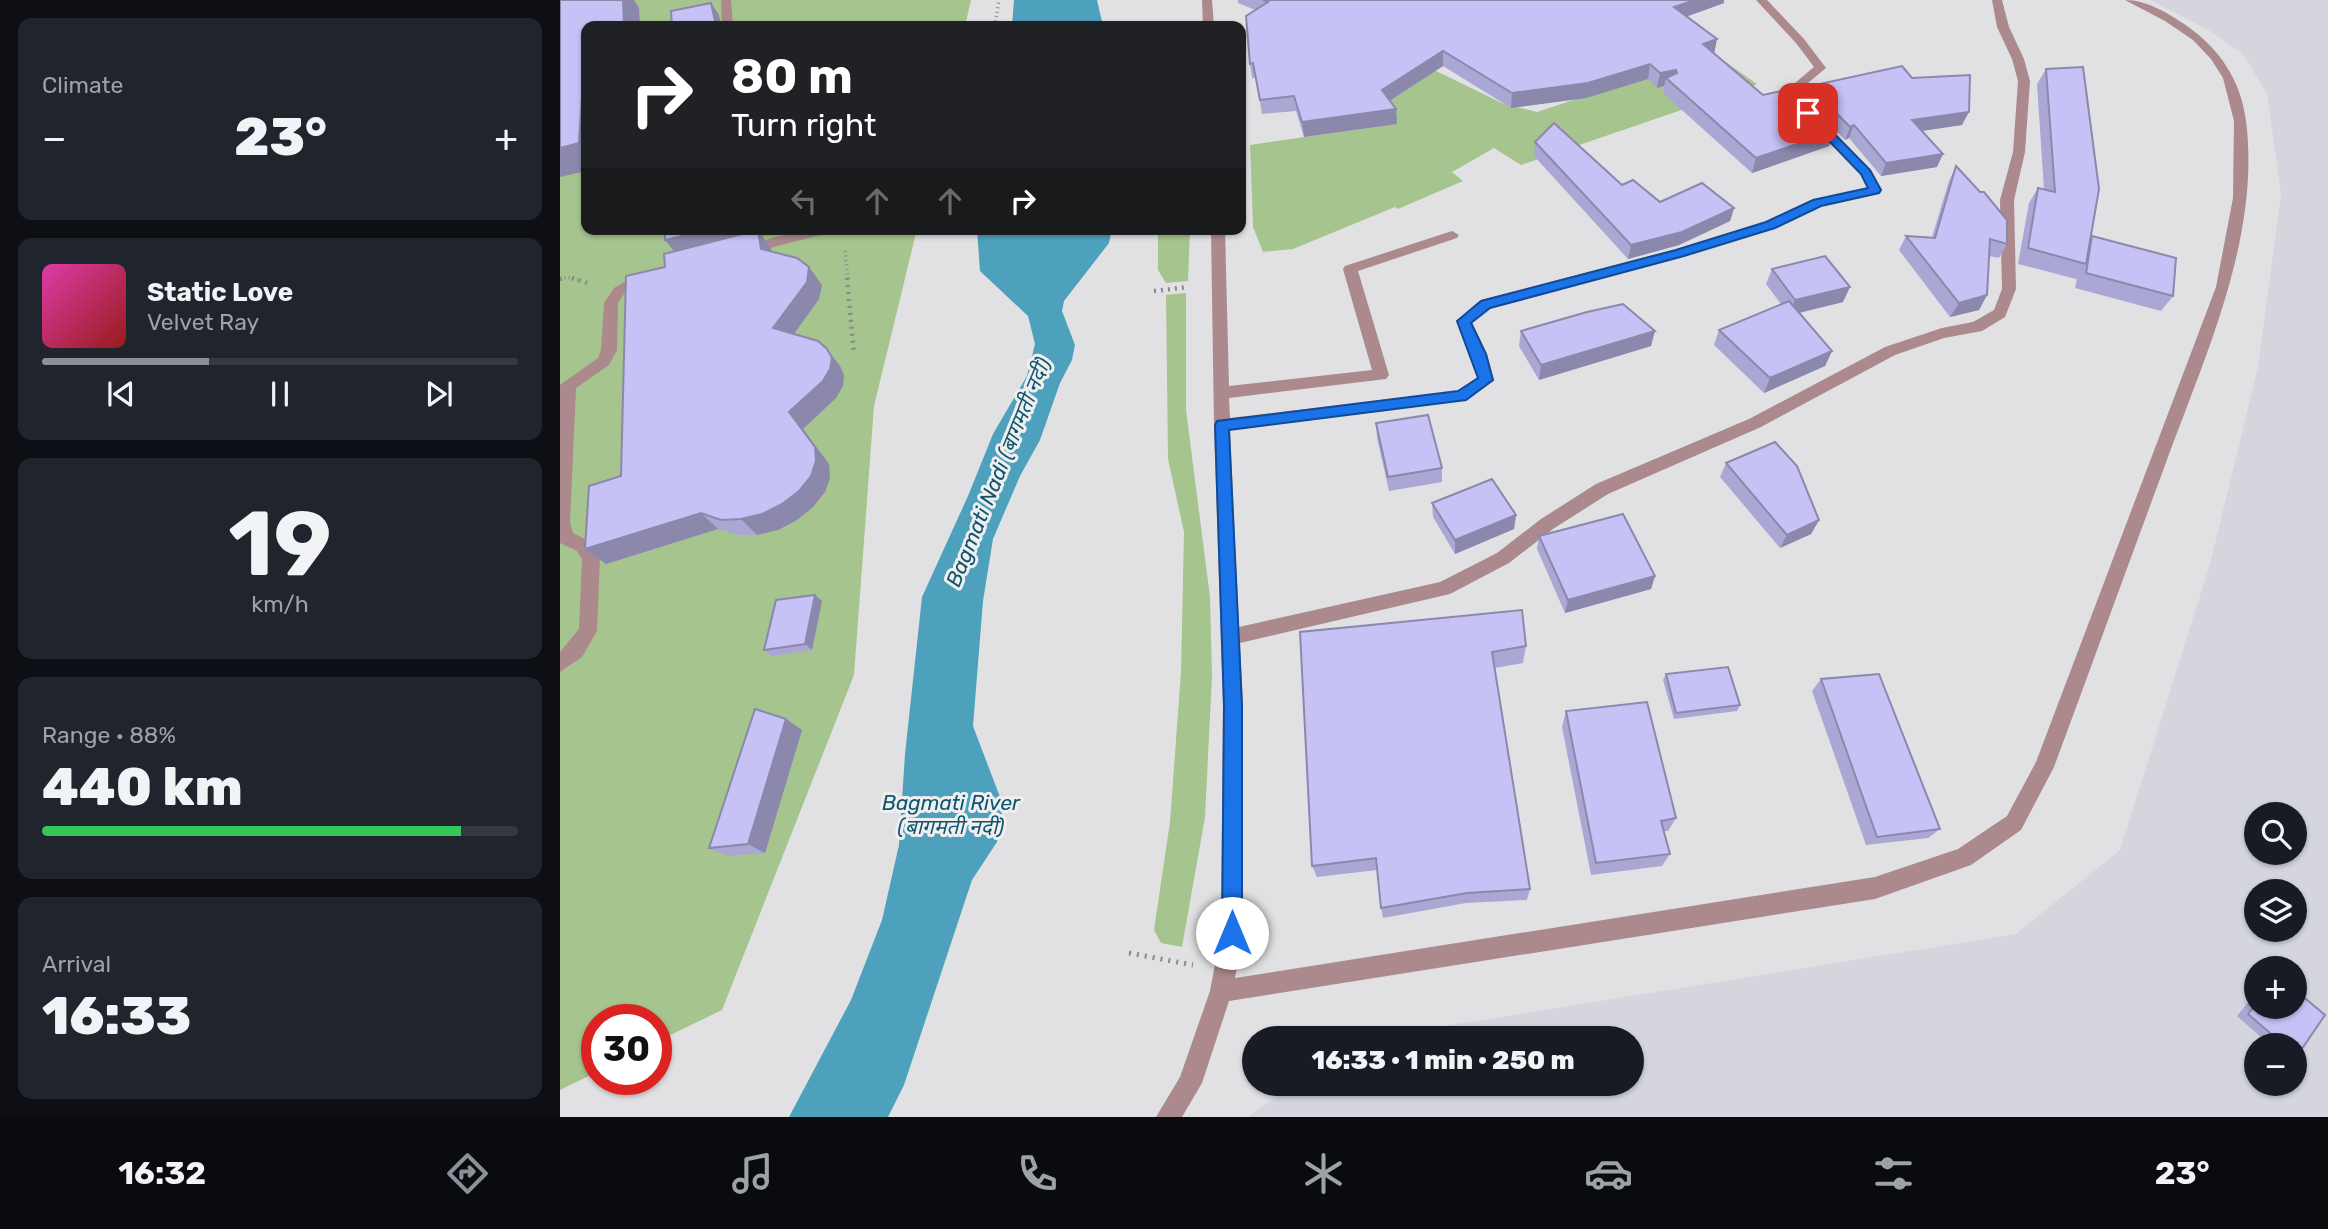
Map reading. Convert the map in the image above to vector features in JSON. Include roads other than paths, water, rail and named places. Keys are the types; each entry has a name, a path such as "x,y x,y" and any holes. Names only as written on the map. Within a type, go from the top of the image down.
{"street":[{"path":"726,0 728,21"},
{"path":"1207,0 1209,21"},
{"path":"1222,425 1461,396 1486,380 1479,354 1464,321 1486,304 1679,253 1770,225 1817,203 1875,190 1866,173 1788,93 1820,68 1800,41 1761,0"},
{"path":"1230,637 1444,589 1503,558 1547,524 1602,489 1755,424 1890,351 1942,333 1977,327 2000,313 2008,289 2007,200 2019,152 2024,81 2003,27 1997,0"},
{"path":"1221,991 1875,888 1964,858 2014,823 2045,767 2223,287 2240,198 2240,121 2229,78 2216,57 2197,38 2169,19 2130,0"},
{"path":"1222,393 1381,375 1350,269 1452,234"},
{"path":"732,253 803,235"},
{"path":"1168,1117 1190,1083 1221,991 1232,933 1233,706 1222,425 1218,235"},
{"path":"560,664 575,651 588,631 591,557 583,546 566,538 561,523 564,386 604,361 609,350 611,303 619,291 651,273 665,270"}],"water":[{"path":"1014,0 1097,0 1102,21 1012,21"},
{"name":"Bagmati River (बागमती नदी)","path":"977,235 1111,235 1109,243 1064,301 1062,311 1075,345 1072,360 1060,383 1040,440 1020,476 993,539 983,601 973,726 1000,797 1002,817 997,842 972,880 904,1085 888,1117 789,1117 851,1000 882,920 899,845 905,754 922,597 993,434 1027,376 1035,344 1028,316 980,271"}],"water label":[{"name":"Bagmati Nadi (बागमती नदी)","path":"998,472"}]}
